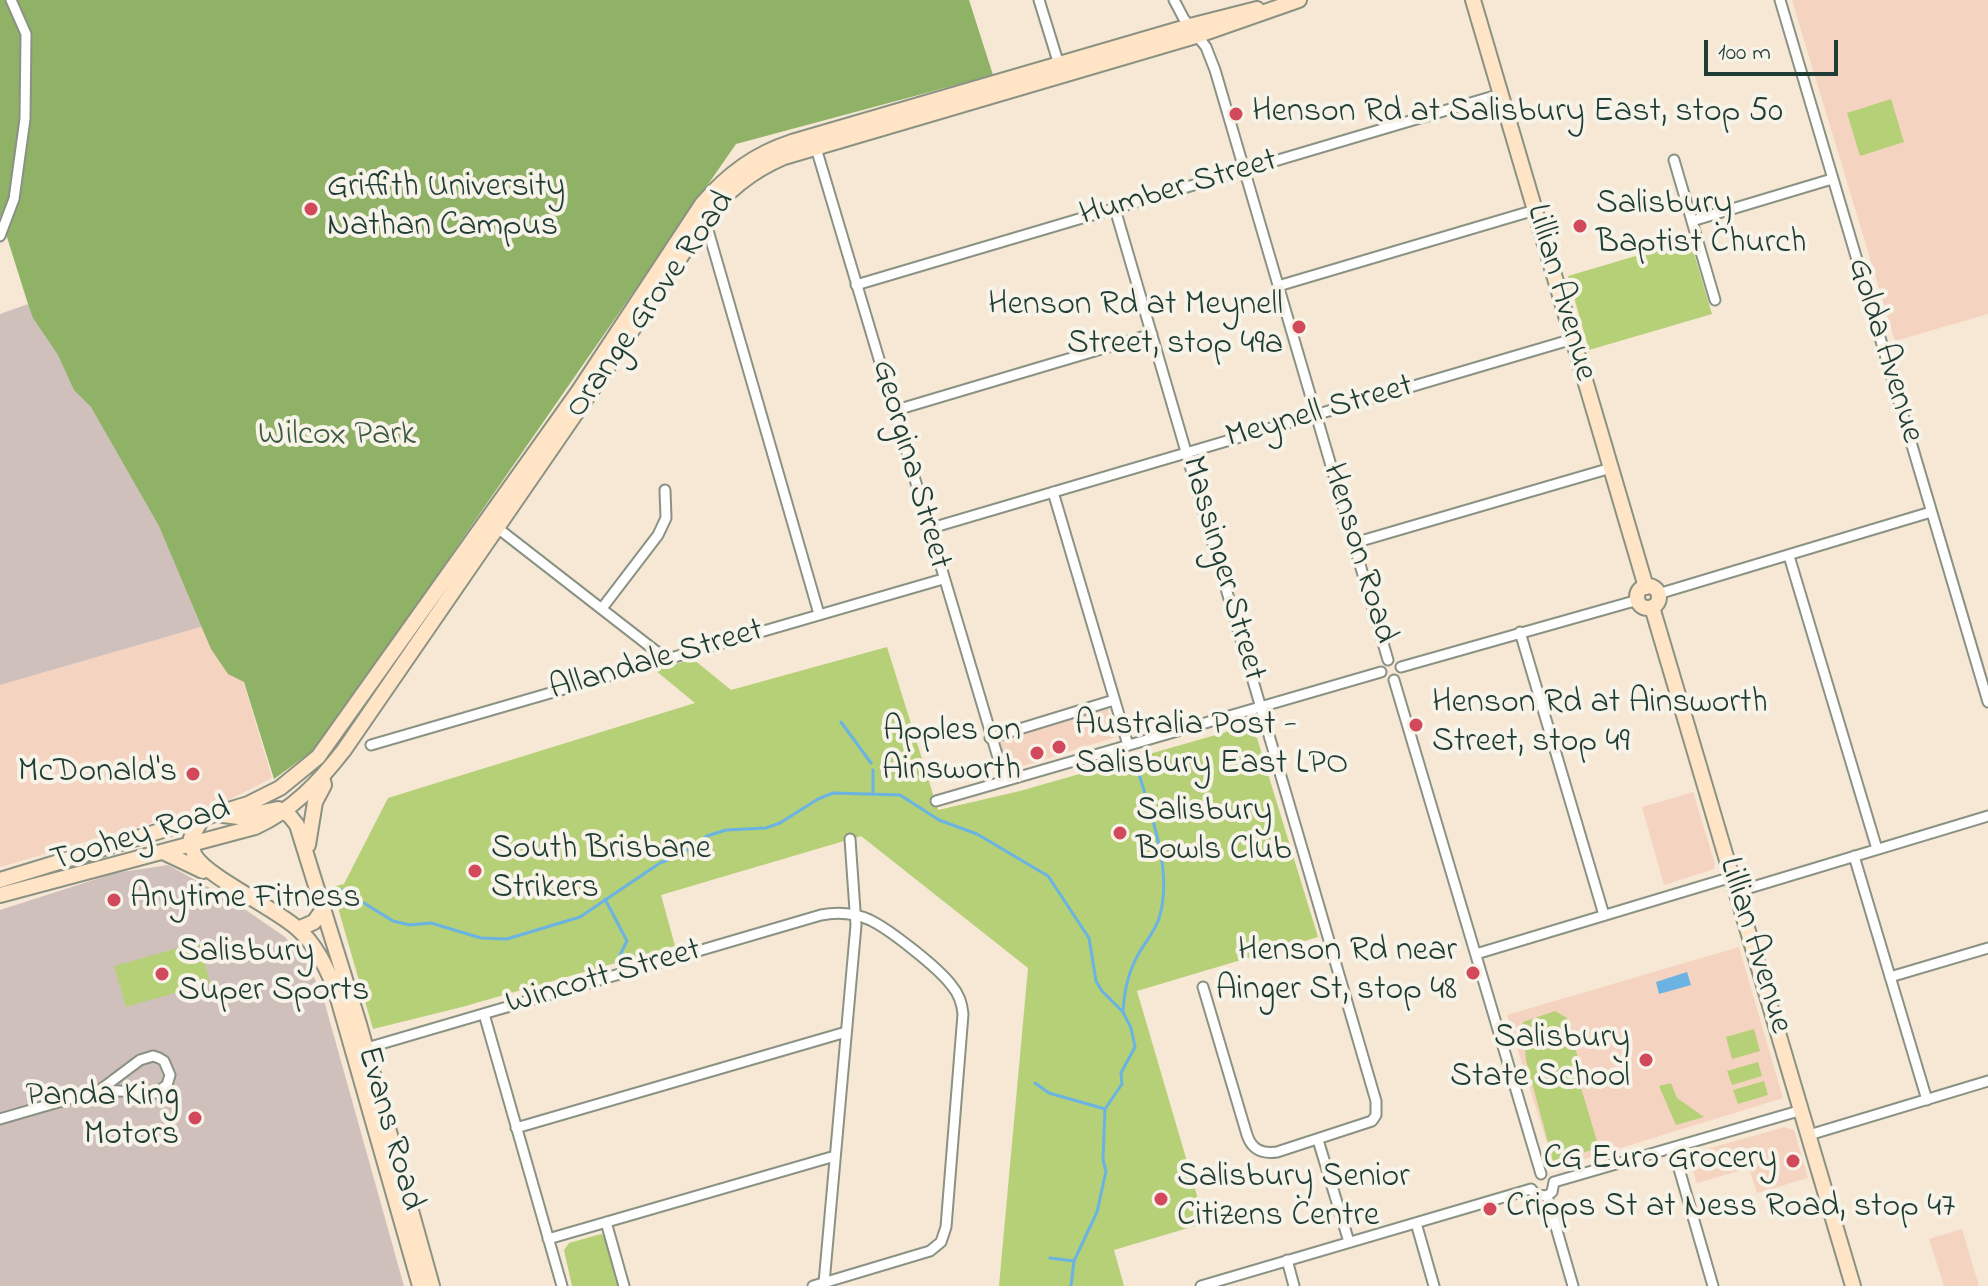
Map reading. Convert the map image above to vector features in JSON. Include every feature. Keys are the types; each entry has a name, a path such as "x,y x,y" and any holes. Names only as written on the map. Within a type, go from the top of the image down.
{"main road":[{"name":"Orange Grove Road","path":"280,788 318,757 578,392 702,204 743,164 766,150 792,142 1195,31 1241,22 1299,0"},
{"name":"Lillian Avenue","path":"1473,0 1853,1286"},
{"name":"Orange Grove Road","path":"284,811 322,777 344,750 499,527 705,220 726,194 753,172 784,157 1061,70"},
{"path":"307,852 310,819 324,785 322,777"},
{"name":"Toohey Road","path":"0,880 219,814 280,788"},
{"path":"219,814 239,817 272,809 284,811"},
{"name":"Toohey Road","path":"0,895 255,827 284,811"},
{"name":"Evans Road","path":"284,811 297,825 324,908 420,1286"},
{"path":"202,819 192,833 192,845 197,858 211,871"},
{"path":"163,852 201,871 211,871"},
{"name":"Evans Road","path":"211,871 298,929 320,956 359,1050 432,1286"},
{"path":"298,929 314,922 324,908"}],"street":[{"path":"0,236 9,216 19,170 25,119 27,47 20,17 11,0"},
{"path":"1039,0 1061,70"},
{"name":"Henson Road","path":"1174,0 1195,31 1215,70 1388,660"},
{"name":"Golda Avenue","path":"1780,0 1988,702"},
{"name":"Humber Street","path":"856,285 1501,94"},
{"name":"Georgina Street","path":"816,148 1005,781"},
{"path":"1674,160 1715,300"},
{"path":"1692,221 1832,179"},
{"name":"Massinger Street","path":"1115,209 1376,1101 1376,1115 1366,1124 1318,1140"},
{"path":"1278,286 1535,210"},
{"path":"705,220 819,614"},
{"path":"690,242 702,243 713,254"},
{"path":"893,411 1152,334"},
{"name":"Meynell Street","path":"928,529 1573,339"},
{"path":"1354,543 1611,468"},
{"path":"603,607 658,535 666,518 665,490"},
{"path":"1053,492 1128,745"},
{"path":"1401,667 1931,512"},
{"path":"484,522 499,527 666,659"},
{"path":"1789,556 1877,849"},
{"name":"Allandale Street","path":"371,745 943,579"},
{"path":"1520,632 1604,915"},
{"path":"1388,660 1395,660 1401,667 1399,676 1394,680 1387,680 1381,672 1388,660"},
{"path":"936,801 1381,672"},
{"name":"Henson Road","path":"1394,680 1541,1174"},
{"path":"990,738 1114,700"},
{"path":"1736,892 1988,816"},
{"path":"824,1283 855,915 850,839"},
{"path":"1854,856 1927,1100"},
{"path":"1476,954 1732,877"},
{"name":"Wincott Street","path":"359,1050 821,915 855,915"},
{"path":"813,1286 924,1254 941,1242 946,1227 963,1014 959,995 941,974 881,926 855,915"},
{"path":"1890,977 1988,948"},
{"path":"1203,987 1247,1135 1257,1149 1270,1153 1318,1140 1349,1242"},
{"path":"484,1014 562,1286"},
{"path":"516,1128 846,1032"},
{"path":"0,1119 100,1090 156,1093 167,1085 170,1075 168,1067 159,1058 146,1057 100,1090"},
{"path":"1809,1135 1988,1081"},
{"path":"1554,1182 1802,1110"},
{"path":"1673,1148 1713,1286"},
{"path":"548,1239 835,1156"},
{"path":"1541,1174 1550,1176 1554,1182 1554,1189 1547,1196 1536,1195 1531,1189 1532,1179 1541,1174"},
{"path":"1201,1286 1531,1189"},
{"path":"1547,1196 1573,1286"},
{"path":"606,1222 624,1286"},
{"path":"1416,1223 1434,1286"},
{"path":"1287,1260 1294,1286"}],"shaded area":[{"path":"1792,0 1988,0 1988,314 1895,341"},
{"path":"28,304 225,620 0,685 0,314"},
{"path":"225,620 272,778 227,801 0,867 0,685"},
{"path":"1107,707 1116,737 1011,770 1007,766 1000,742 1005,736"},
{"path":"1693,792 1714,869 1664,885 1642,807"},
{"path":"168,865 230,899 285,937 308,964 323,997 404,1286 0,1286 0,910 115,873"},
{"name":"Salisbury State School","path":"1739,947 1783,1098 1554,1166 1507,1015"},
{"path":"1785,1127 1794,1130 1808,1178 1757,1193 1749,1168 1697,1183 1689,1160 1696,1152"},
{"path":"1962,1229 1979,1286 1944,1286 1929,1239"}],"green space":[{"name":"Wilcox Park","path":"0,0 969,0 993,75 736,144 318,747 274,779 244,682 228,674 211,649 159,526 91,407 74,390 28,304 0,215"},
{"path":"1891,99 1904,142 1860,156 1847,113"},
{"path":"1690,240 1712,314 1589,350 1568,276"},
{"path":"887,647 938,810 1020,791 1240,728 1248,729 1257,738 1318,937 1137,991 1205,1223 1114,1250 1124,1286 999,1286 1028,968 861,836 661,895 675,946 373,1029 332,887 344,884 388,798 695,703 655,670 693,659 731,690"},
{"name":"Salisbury Super Sports","path":"199,942 210,983 126,1007 114,966"},
{"path":"1555,1011 1567,1018 1581,1069 1576,1071 1599,1148 1553,1161 1526,1060 1523,1022"},
{"path":"1754,1029 1760,1051 1732,1059 1726,1037"},
{"path":"1758,1062 1762,1076 1732,1085 1727,1071"},
{"path":"1764,1081 1768,1095 1738,1104 1733,1090"},
{"path":"1671,1083 1677,1098 1704,1117 1676,1125 1659,1086"},
{"path":"601,1234 605,1236 619,1286 572,1286 564,1250 569,1243"}],"water":[{"path":"1687,972 1691,985 1659,994 1656,982"}],"waterway":[{"path":"841,722 871,763"},
{"path":"1123,1012 1129,974 1160,915 1164,878 1158,839 1136,764"},
{"path":"873,770 873,794"},
{"path":"334,891 343,890 393,921 410,925 431,923 481,938 507,939 580,917 660,863 680,855 707,836 726,830 766,828 833,793 900,795 939,820 977,834 1048,876 1089,938 1096,981 1123,1012 1135,1047 1121,1073 1122,1084 1105,1109 1103,1160 1106,1171 1097,1212 1074,1261 1071,1286"},
{"path":"605,899 627,941 616,963"},
{"path":"1035,1083 1049,1093 1105,1109"},
{"path":"1050,1258 1074,1261"}],"place":[{"name":"Henson Rd at Salisbury East, stop 50","path":"1236,114"},
{"name":"Griffith University Nathan Campus","path":"311,209"},
{"name":"Salisbury Baptist Church","path":"1580,226"},
{"name":"Henson Rd at Meynell Street, stop 49a","path":"1299,327"},
{"name":"Henson Rd at Ainsworth Street, stop 49","path":"1416,725"},
{"name":"Australia Post - Salisbury East LPO","path":"1059,747"},
{"name":"Apples on Ainsworth","path":"1037,753"},
{"name":"McDonald's","path":"193,774"},
{"name":"Salisbury Bowls Club","path":"1120,833"},
{"name":"South Brisbane Strikers","path":"475,871"},
{"name":"Anytime Fitness","path":"114,900"},
{"name":"Henson Rd near Ainger St, stop 48","path":"1473,973"},
{"name":"Salisbury Super Sports","path":"162,974"},
{"name":"Salisbury State School","path":"1646,1060"},
{"name":"Panda King Motors","path":"195,1118"},
{"name":"CG Euro Grocery","path":"1793,1161"},
{"name":"Salisbury Senior Citizens Centre","path":"1161,1199"},
{"name":"Cripps St at Ness Road, stop 47","path":"1490,1209"}]}
